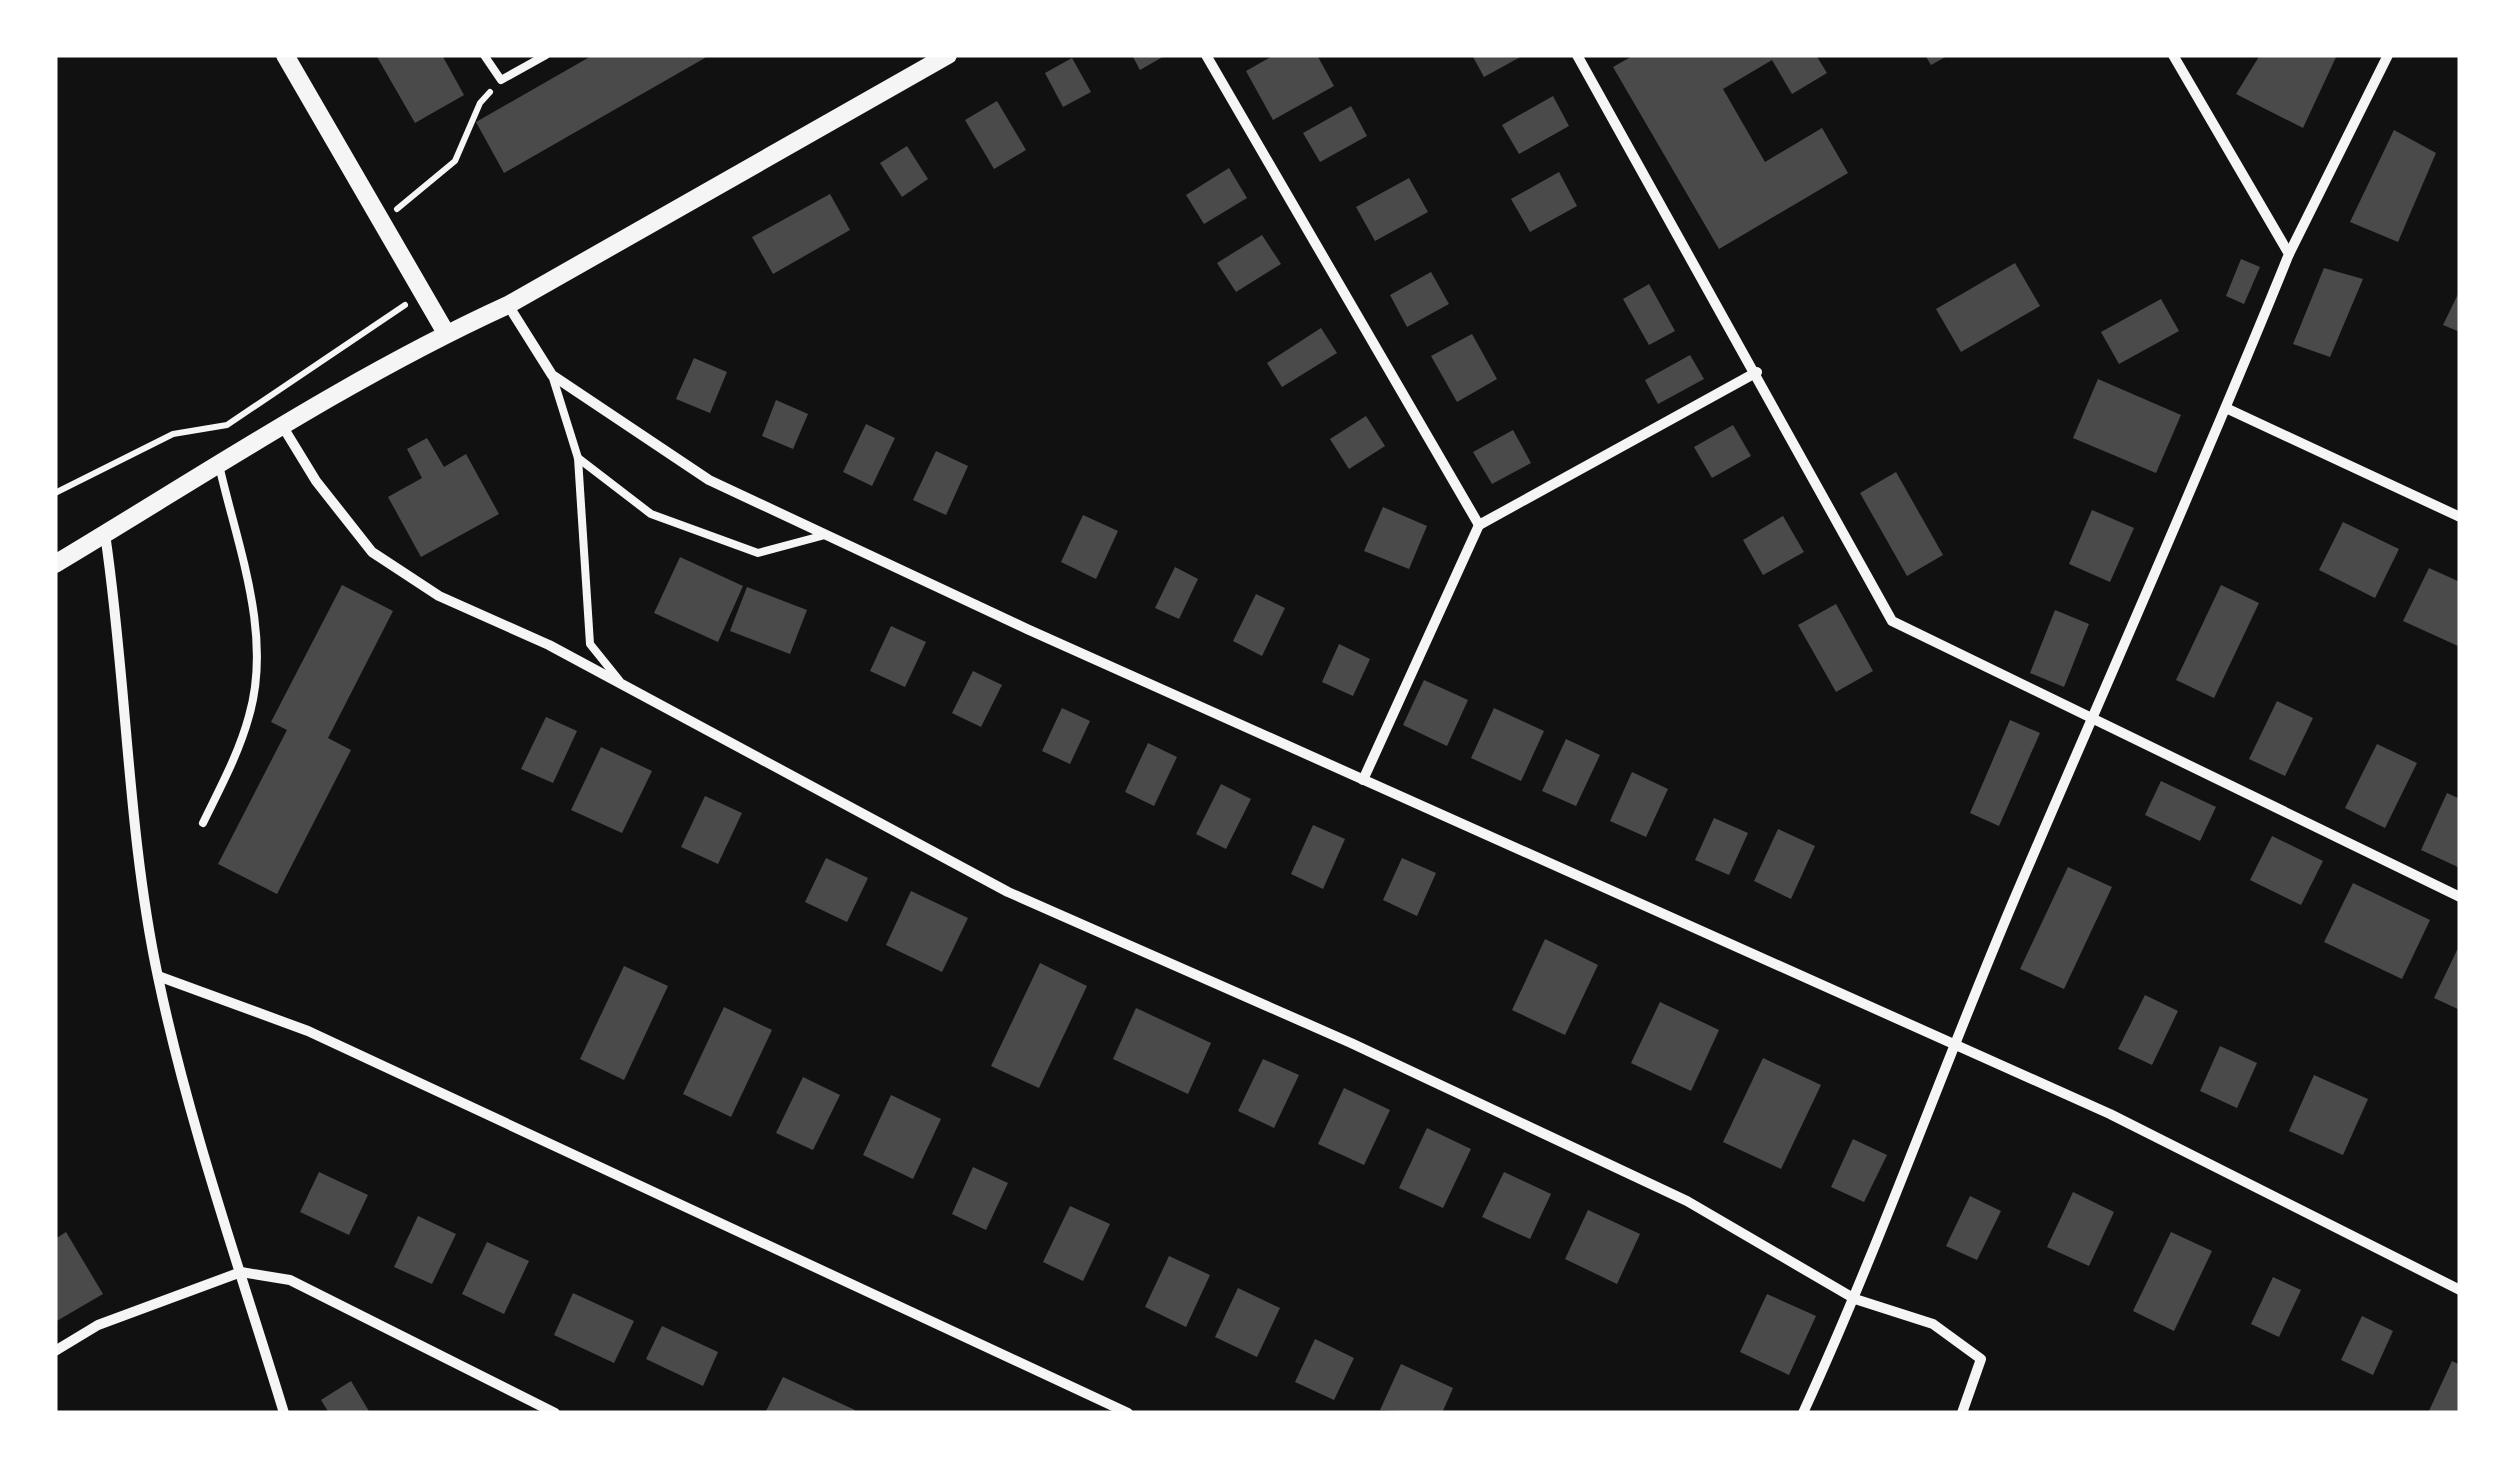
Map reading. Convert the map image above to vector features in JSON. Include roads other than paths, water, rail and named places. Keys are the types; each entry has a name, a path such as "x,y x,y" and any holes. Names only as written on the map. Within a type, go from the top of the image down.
{"street":[{"path":"285,55 446,333"},
{"path":"55,564 446,333 508,305 948,55"},
{"path":"1206,55 1479,526"},
{"path":"1576,55 1757,372 1892,621 2460,897"},
{"path":"2173,55 2290,254"},
{"path":"1803,1413 1856,1299 1956,1045 2228,410 2290,254 2388,55"},
{"path":"508,305 552,375 709,480 1364,780 2110,1114 2460,1290"},
{"path":"1364,780 1479,526 1757,372"},
{"path":"2228,410 2460,517"},
{"path":"282,427 316,481 372,552 439,596 623,685 1008,892 1351,1043 1687,1201 1856,1299 1933,1324 1981,1359 1962,1413"},
{"path":"105,534 116,603 128,771 158,976 216,1199 284,1413"},
{"path":"158,976 308,1031 1128,1413"},
{"path":"55,1352 98,1326 241,1272 290,1280 555,1413"}],"lane":[{"path":"484,55 501,80 546,55"},
{"path":"552,375 578,458 590,644 623,685"},
{"path":"578,458 652,514 758,553 826,534"},
{"path":"203,823 250,714 257,665 256,624 219,465"}]}
